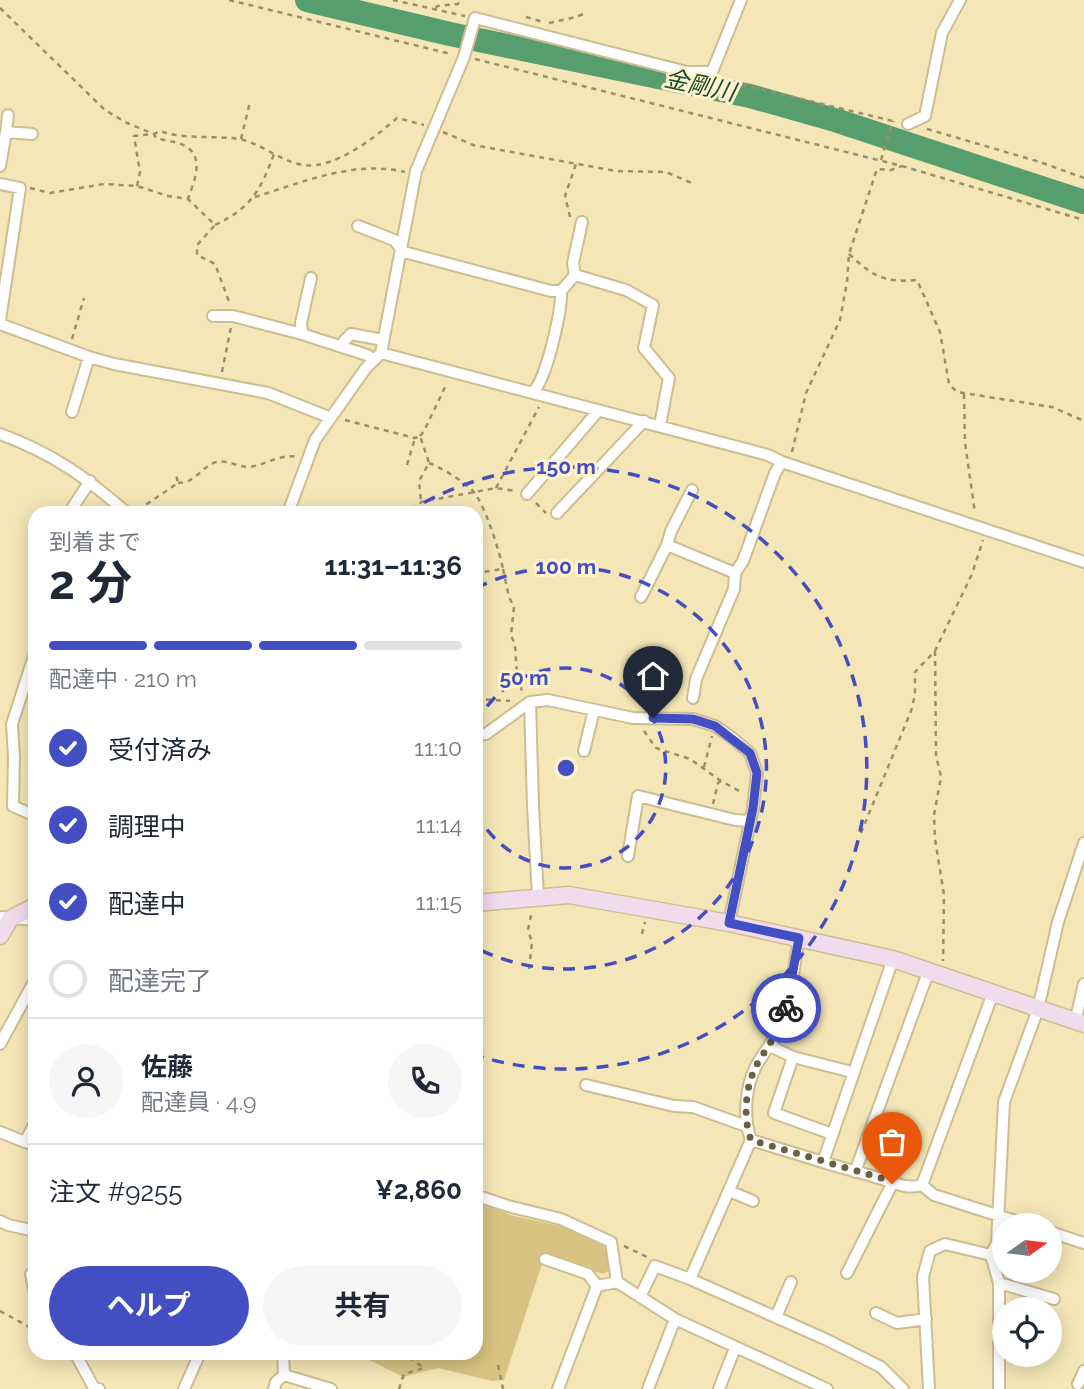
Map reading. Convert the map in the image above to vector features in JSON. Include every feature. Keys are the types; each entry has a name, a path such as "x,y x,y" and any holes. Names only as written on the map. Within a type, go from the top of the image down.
{"street":[{"path":"291,506 315,440 366,368 378,356 415,175 464,57 475,18 687,72 712,72 741,0"},
{"path":"908,124 925,116 942,33 960,0"},
{"path":"0,166 8,115"},
{"path":"6,132 32,134"},
{"path":"0,184 20,188 0,322 89,357 268,393 331,418"},
{"path":"358,226 394,240 404,252 551,291 561,291"},
{"path":"575,275 573,263 582,226"},
{"path":"532,393 538,388 552,343 561,291 575,275"},
{"path":"575,275 625,290 653,305 644,348 669,378 660,425"},
{"path":"302,334 301,323 311,278"},
{"path":"213,316 233,316 378,356 453,372 768,455 782,462 1084,562"},
{"path":"343,346 351,334 383,340"},
{"path":"72,412 89,357"},
{"path":"527,494 598,411"},
{"path":"557,513 644,421"},
{"path":"0,434 62,462 119,506"},
{"path":"693,698 696,678 734,589 735,573 743,561 775,473 782,462"},
{"path":"74,506 90,481"},
{"path":"641,597 692,490"},
{"path":"667,545 735,573"},
{"path":"28,670 6,725 14,757 13,806 28,813"},
{"path":"483,734 530,702 548,701 633,718 693,719 715,726 750,753 757,773 729,923"},
{"path":"530,702 533,897"},
{"path":"584,751 594,710"},
{"path":"628,856 638,796 750,821"},
{"path":"997,1213 1004,1102 1038,1009 1058,922 1084,843"},
{"path":"483,902 569,895 729,923 893,959 1080,1023 1084,984"},
{"path":"5,918 28,909"},
{"path":"5,918 28,920"},
{"path":"0,936 5,918"},
{"path":"690,1279 751,1140 746,1126 748,1087 756,1066 783,1020 799,938"},
{"path":"823,1161 893,959"},
{"path":"855,1172 935,972"},
{"path":"0,1044 28,993"},
{"path":"751,1140 881,1178 892,1184 914,1188 922,1185 993,993"},
{"path":"770,1046 793,1057 852,1072"},
{"path":"793,1057 774,1113 832,1134"},
{"path":"586,1085 674,1106 693,1107 746,1126"},
{"path":"0,1132 28,1142"},
{"path":"846,1273 892,1184"},
{"path":"922,1185 934,1195 992,1213"},
{"path":"729,1191 753,1201"},
{"path":"483,1198 561,1219 611,1242 617,1282"},
{"path":"0,1221 28,1229"},
{"path":"1062,1236 1084,1243"},
{"path":"929,1389 923,1277 930,1251 945,1244 991,1255 992,1258"},
{"path":"545,1259 588,1274 597,1286"},
{"path":"640,1297 655,1266 776,1317 881,1367 903,1389"},
{"path":"597,1286 617,1282 675,1319 827,1389"},
{"path":"776,1317 791,1282"},
{"path":"999,1389 999,1283 1047,1297"},
{"path":"558,1389 597,1286"},
{"path":"876,1312 897,1323 926,1319"},
{"path":"648,1389 675,1319"},
{"path":"719,1389 734,1348"},
{"path":"79,1360 94,1388 99,1389"},
{"path":"184,1389 197,1360"},
{"path":"283,1360 284,1375"},
{"path":"1078,1384 1084,1371"},
{"path":"274,1389 276,1382 284,1375"},
{"path":"284,1375 331,1389"},
{"path":"793,1389 798,1376"}],"path":[{"path":"229,0 881,160 1084,220"},
{"path":"393,0 475,18"},
{"path":"435,9 437,6 458,4 460,0"},
{"path":"0,8 105,110 154,134 156,138 188,148 197,159 196,177 188,199"},
{"path":"503,25 528,17 549,24 586,13"},
{"path":"241,139 250,102"},
{"path":"137,186 140,172 134,136 160,131 177,137 202,135 241,139 303,165 318,165 369,142 397,118 434,127 473,145 617,171 666,172 694,184"},
{"path":"881,160 893,121"},
{"path":"255,197 274,154"},
{"path":"576,164 565,196 568,215 582,226"},
{"path":"782,462 791,456 806,393 840,320 849,254 877,169 891,170 902,166"},
{"path":"219,383 233,316 215,264 197,255 197,245 215,225 255,197 313,178 368,167 384,167 415,175"},
{"path":"20,188 50,193 104,184 137,186 188,199 215,225"},
{"path":"849,254 879,278 902,282 917,281 940,332 949,384 957,392 1052,407 1084,421"},
{"path":"68,350 84,298"},
{"path":"331,418 415,438 424,431 453,372"},
{"path":"861,833 911,711 915,695 915,672 935,651 972,574 980,528 965,443 964,394"},
{"path":"496,488 544,396"},
{"path":"420,436 429,463 474,491 480,506"},
{"path":"407,465 415,438"},
{"path":"146,506 178,483 194,478 212,463 225,461 241,467 254,466 289,455 307,460"},
{"path":"419,506 419,481 429,463"},
{"path":"176,474 178,483"},
{"path":"421,502 496,488 527,494 551,517 557,513"},
{"path":"483,512 498,547 509,597 514,607 511,635 515,645 517,674 523,695 530,702"},
{"path":"483,572 503,569"},
{"path":"935,651 936,755 941,777 934,815 944,895 943,964 935,972"},
{"path":"483,699 530,702"},
{"path":"633,718 642,726 656,748 677,753 704,767 721,781 754,795"},
{"path":"704,767 715,726"},
{"path":"711,814 718,783 721,781"},
{"path":"529,969 532,942 528,930 533,897"},
{"path":"611,1242 652,1259 655,1266"},
{"path":"0,1311 28,1325"},
{"path":"399,1389 404,1374 424,1368 413,1360"},
{"path":"498,1365 503,1389"}],"shaded area":[{"path":"483,1203 510,1215 564,1227 606,1245 612,1269 603,1274 545,1255 504,1380 492,1381 438,1368 403,1377 370,1360 483,1360"}],"waterway":[{"name":"金剛川","path":"307,0 450,34 750,96 835,120 1084,202"}],"way so far":[{"path":"786,1008 783,1020 756,1066 748,1087 746,1126 751,1140 881,1178 892,1184"}],"route":[{"path":"653,718 693,719 715,726 750,753 757,773 753,808 729,923 799,938 786,1008"}]}
